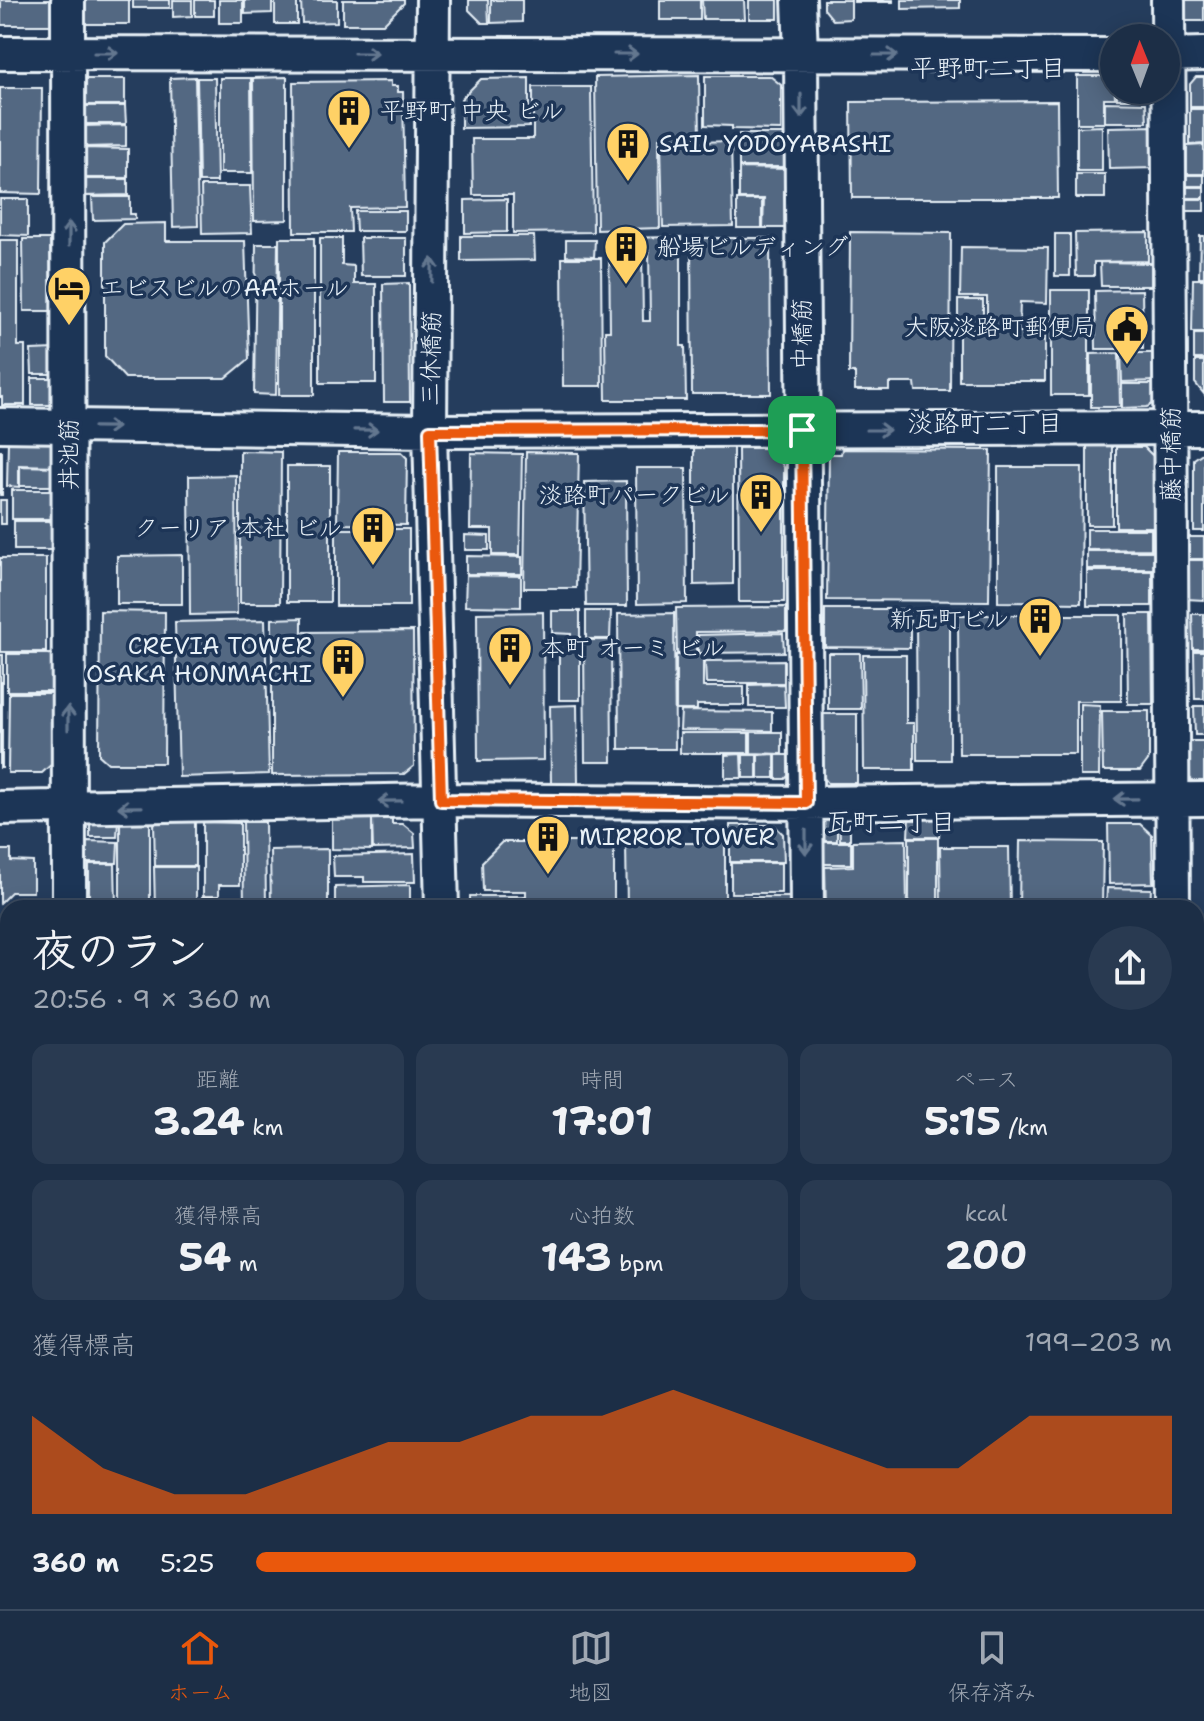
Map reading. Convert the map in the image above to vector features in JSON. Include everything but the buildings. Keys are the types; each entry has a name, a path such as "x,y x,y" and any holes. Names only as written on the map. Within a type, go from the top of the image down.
{"street":[{"name":"丼池筋","path":"68,0 69,900"},
{"name":"三休橋筋","path":"433,0 430,431 442,900"},
{"name":"中橋筋","path":"799,0 807,900"},
{"name":"藤中橋筋","path":"1168,0 1168,24"},
{"path":"0,53 1100,55"},
{"path":"1180,55 1204,54"},
{"name":"藤中橋筋","path":"1168,104 1171,428 1188,799 1174,900"},
{"path":"0,425 430,431 1204,428"},
{"path":"0,808 441,800 806,803 1188,799"}],"place":[{"name":"平野町 中央 ビル","path":"349,150"},
{"name":"SAIL YODOYABASHI","path":"628,183"},
{"name":"船場ビルディング","path":"626,286"},
{"name":"エビスビルのAAホール","path":"69,327"},
{"name":"大阪淡路町郵便局","path":"1127,366"},
{"name":"淡路町パークビル","path":"761,534"},
{"name":"クーリア 本社 ビル","path":"373,567"},
{"name":"新瓦町ビル","path":"1040,658"},
{"name":"本町 オーミ ビル","path":"510,687"},
{"name":"CREVIA TOWER OSAKA HONMACHI","path":"343,699"},
{"name":"MIRROR TOWER","path":"548,876"}],"district":[{"name":"平野町二丁目","path":"988,68"},
{"name":"淡路町二丁目","path":"985,423"},
{"name":"瓦町二丁目","path":"891,822"}],"route":[{"path":"802,430 806,803 441,800 430,431 802,430"}]}
